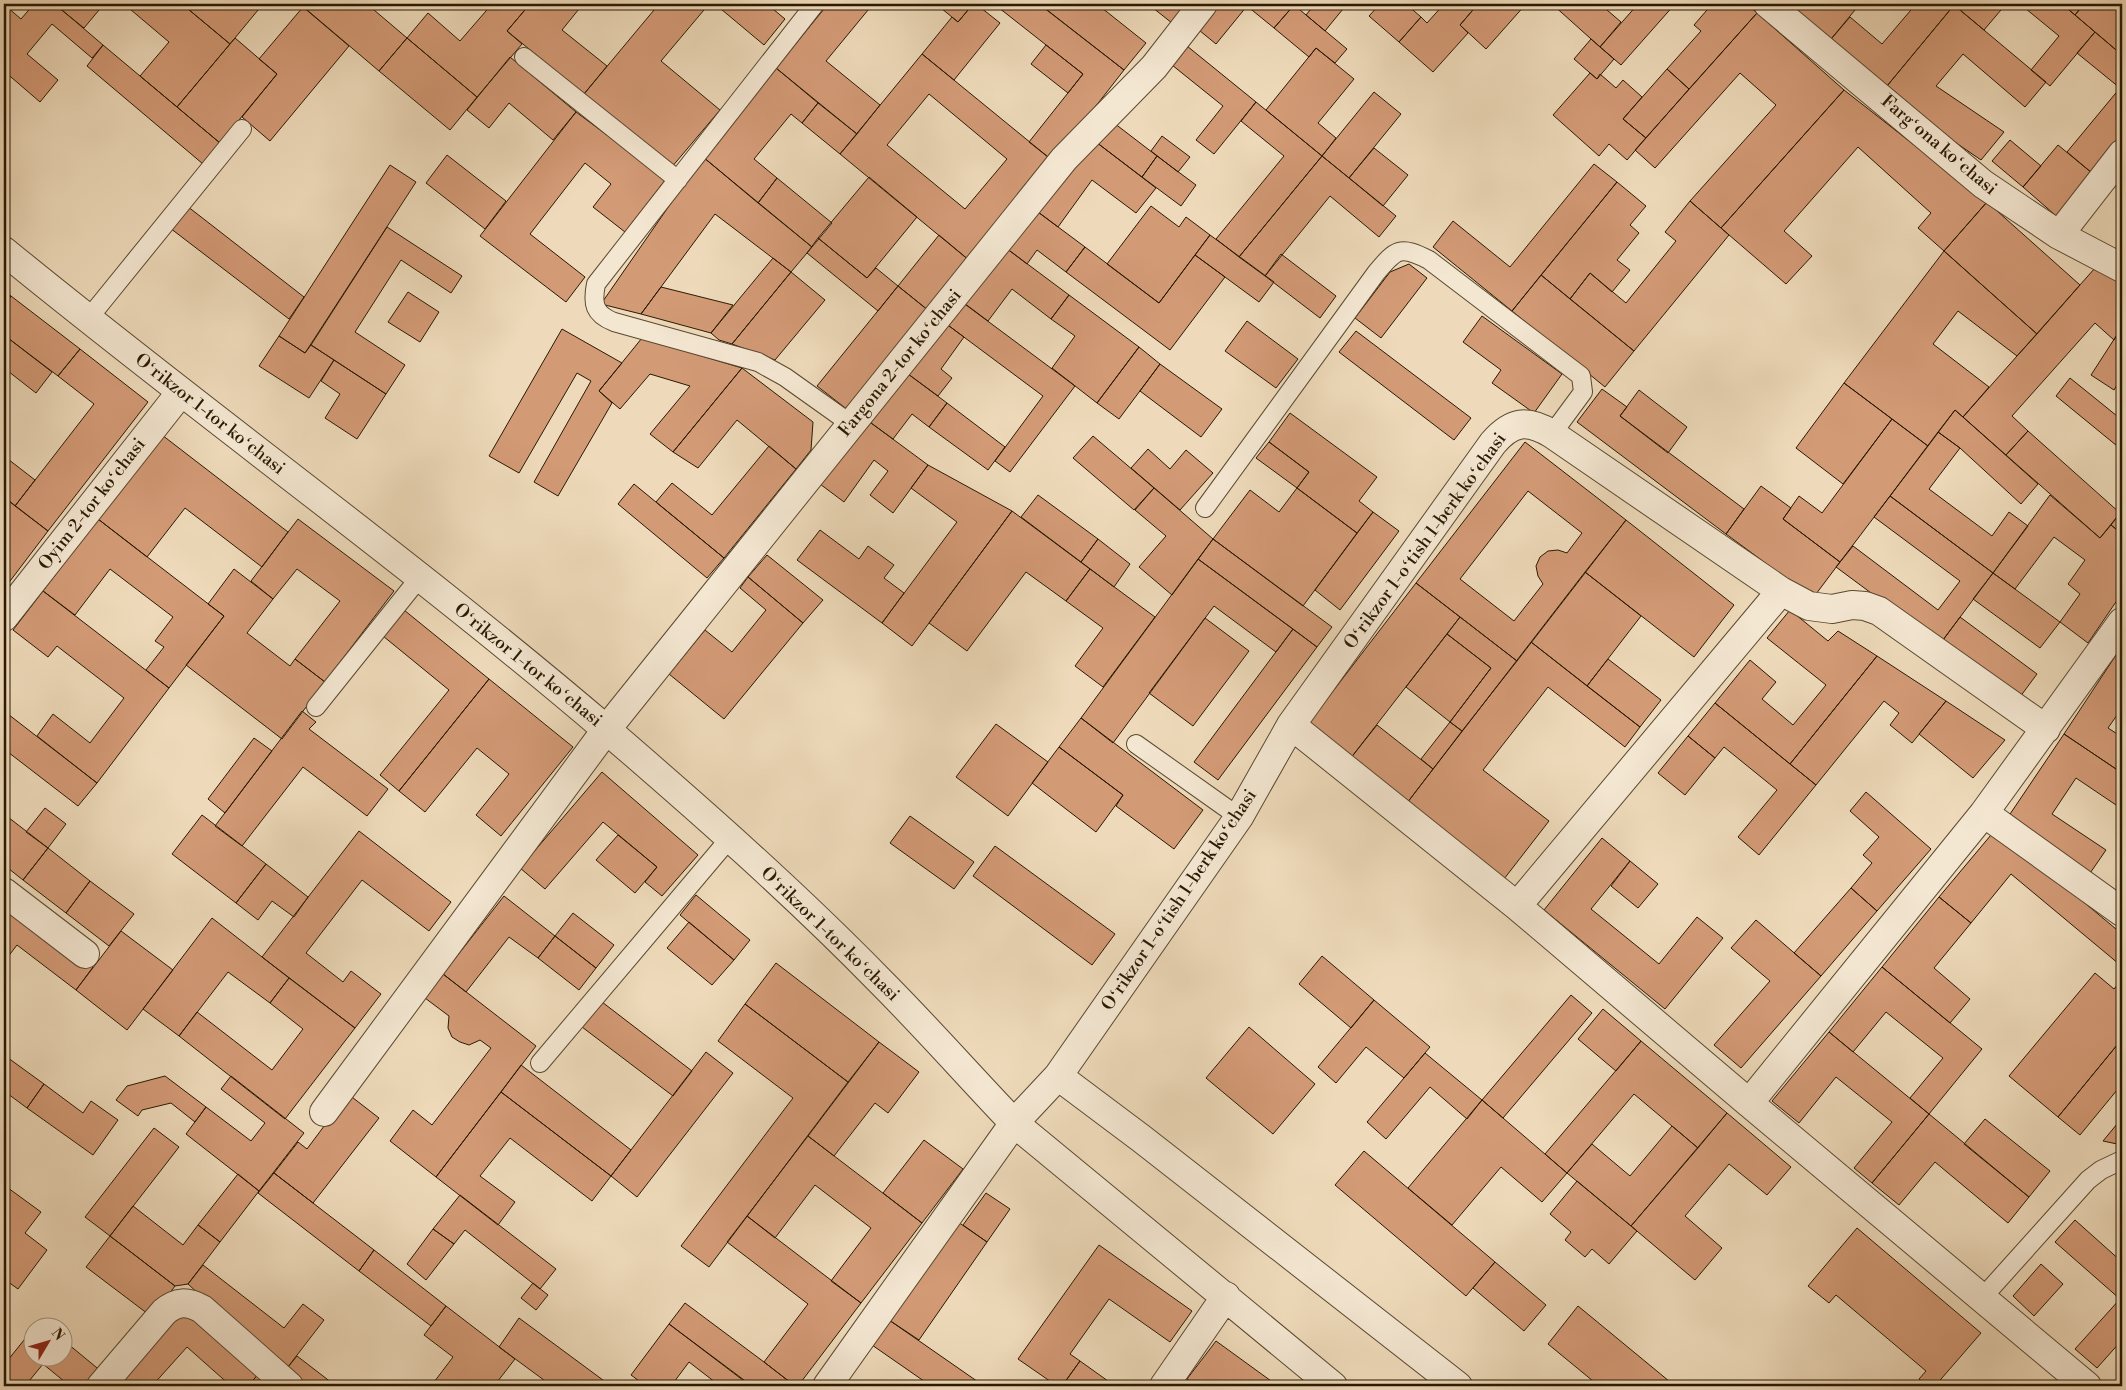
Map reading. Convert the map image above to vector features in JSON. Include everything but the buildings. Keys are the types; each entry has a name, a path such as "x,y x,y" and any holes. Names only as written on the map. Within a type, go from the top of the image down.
{"street":[{"name":"Fargona 2-tor koʻchasi","path":"324,1112 606,730 1064,159 1154,67 1203,4"},
{"name":"Fargʻona koʻchasi","path":"1768,4 1983,184 2059,235 2122,268"},
{"path":"2059,235 2122,154"},
{"name":"Oʻrikzor 1-tor koʻchasi","path":"4,251 180,392 420,577 606,730 730,838 879,980 1014,1123 1333,1386"},
{"name":"Oyim 2-tor koʻchasi","path":"4,617 180,392"},
{"name":"Oʻrikzor 1-oʻtish 1-berk koʻchasi","path":"827,1386 1014,1123 1058,1076 1239,816 1291,725 1503,432 1513,426 1523,424 1534,425 1552,434 1781,591 1809,606 1832,610 1852,605 1865,606 1879,611 2046,729"},
{"path":"1517,906 1781,591"},
{"path":"1749,1103 1984,813 2122,622"},
{"path":"1291,725 1517,906 2087,1386"},
{"path":"1984,813 2122,912"},
{"path":"4,892 85,954"},
{"path":"1058,1076 1142,1138 1458,1386"},
{"path":"1164,1386 1226,1296"},
{"path":"101,1386 164,1312 171,1306 182,1302 202,1309 289,1386"}],"lane":[{"path":"815,4 596,284 593,297 602,317 614,322 739,357 771,368 851,424"},
{"path":"524,57 678,180"},
{"path":"88,319 242,129"},
{"path":"1205,508 1376,273 1391,255 1402,251 1412,252 1429,260 1581,376 1583,392 1552,434"},
{"path":"316,707 420,577"},
{"path":"1136,744 1239,816"},
{"path":"540,1063 730,838"},
{"path":"1983,1297 2088,1180 2100,1170 2122,1160"}]}
